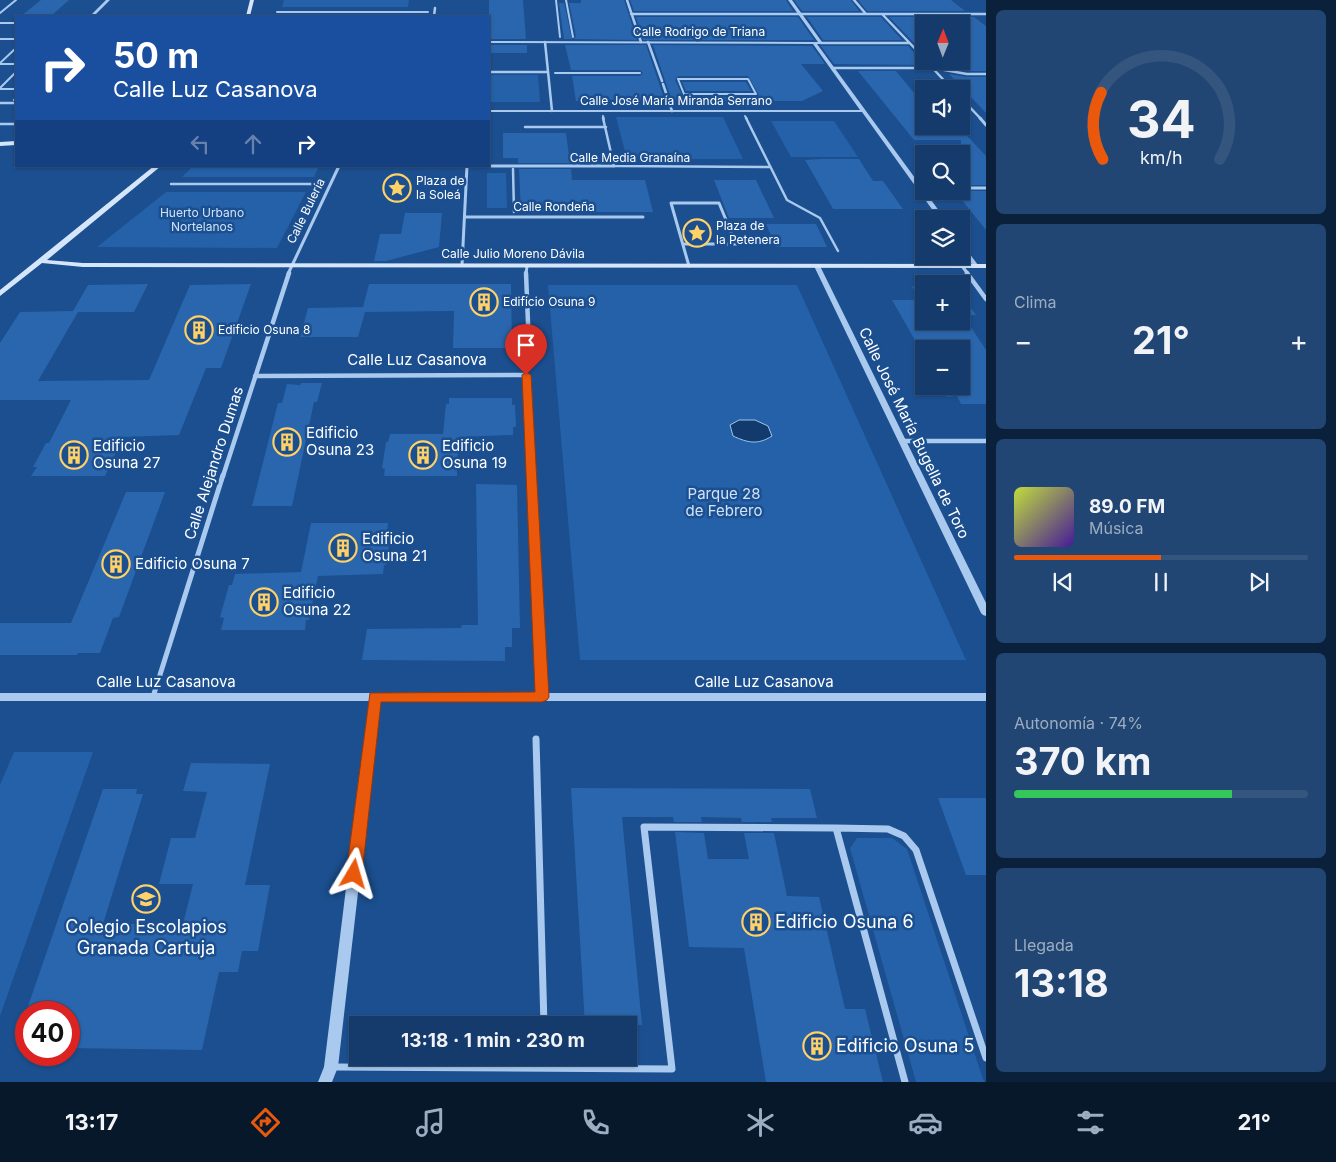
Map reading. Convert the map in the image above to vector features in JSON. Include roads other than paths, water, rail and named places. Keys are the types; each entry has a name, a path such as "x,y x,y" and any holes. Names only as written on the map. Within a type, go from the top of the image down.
{"main road":[{"path":"248,15 252,0"},
{"path":"0,144 15,143"},
{"path":"0,294 157,167"},
{"name":"Calle Julio Moreno Dávila","path":"40,260 75,265 986,266"}],"street":[{"path":"0,14 16,0"},
{"path":"93,15 108,0"},
{"path":"556,0 560,37"},
{"path":"566,0 573,37"},
{"path":"627,0 641,42"},
{"path":"790,0 821,43"},
{"path":"854,0 866,14"},
{"path":"434,15 436,8"},
{"path":"277,12 428,12"},
{"path":"631,14 986,14"},
{"path":"882,14 915,49"},
{"path":"0,24 15,24"},
{"path":"0,40 15,39"},
{"name":"Calle Rodrigo de Triana","path":"490,42 909,43"},
{"path":"544,42 552,111"},
{"path":"648,42 672,111"},
{"path":"814,42 863,111 915,179"},
{"path":"0,64 15,49"},
{"path":"0,64 15,64"},
{"path":"832,68 915,68"},
{"path":"935,70 944,80"},
{"path":"944,70 967,74 986,74"},
{"path":"490,72 548,72"},
{"path":"0,88 15,73"},
{"path":"555,73 640,73"},
{"path":"678,79 748,79 756,94 684,94 678,79"},
{"path":"0,88 15,89"},
{"path":"0,103 15,100"},
{"path":"970,108 986,125"},
{"name":"Calle José María Miranda Serrano","path":"490,111 863,111"},
{"path":"603,116 614,166"},
{"path":"745,116 787,200 820,218 838,251"},
{"path":"0,124 15,124"},
{"path":"525,127 606,127"},
{"name":"Calle Media Granaína","path":"490,166 770,167"},
{"name":"Calle Bulería","path":"292,265 339,167"},
{"path":"462,265 467,167"},
{"path":"512,169 514,212"},
{"path":"171,184 314,184"},
{"path":"970,188 986,188"},
{"path":"683,244 736,244 719,203 671,203 689,266"},
{"name":"Calle Rondeña","path":"464,217 643,217"},
{"path":"970,258 976,266"},
{"name":"Calle Alejandro Dumas","path":"153,697 285,281 292,265"},
{"path":"527,266 525,282 529,348"},
{"name":"Calle José María Bugella de Toro","path":"817,266 986,613"},
{"path":"962,266 986,299"},
{"name":"Calle Luz Casanova","path":"255,376 526,375 542,697"},
{"path":"902,440 986,441"},
{"name":"Calle Luz Casanova","path":"0,697 986,697"},
{"path":"324,1082 331,1066 374,697"},
{"path":"536,739 544,1016"},
{"path":"331,1066 672,1069 644,827 888,829 904,836 916,850 986,1058"},
{"path":"836,828 905,1082"}],"place":[{"name":"Plaza de la Soleá","path":"397,188"},
{"name":"Plaza de la Petenera","path":"697,233"},
{"name":"Edificio Osuna 9","path":"484,302"},
{"name":"Edificio Osuna 8","path":"199,330"},
{"name":"Edificio Osuna 23","path":"287,442"},
{"name":"Edificio Osuna 27","path":"74,455"},
{"name":"Edificio Osuna 19","path":"423,455"},
{"name":"Edificio Osuna 21","path":"343,548"},
{"name":"Edificio Osuna 7","path":"116,564"},
{"name":"Edificio Osuna 22","path":"264,602"},
{"name":"Colegio Escolapios Granada Cartuja","path":"146,899"},
{"name":"Edificio Osuna 6","path":"756,922"},
{"name":"Edificio Osuna 5","path":"817,1046"}],"park label":[{"name":"Huerto Urbano Nortelanos","path":"202,220"},
{"name":"Parque 28 de Febrero","path":"724,502"}]}
